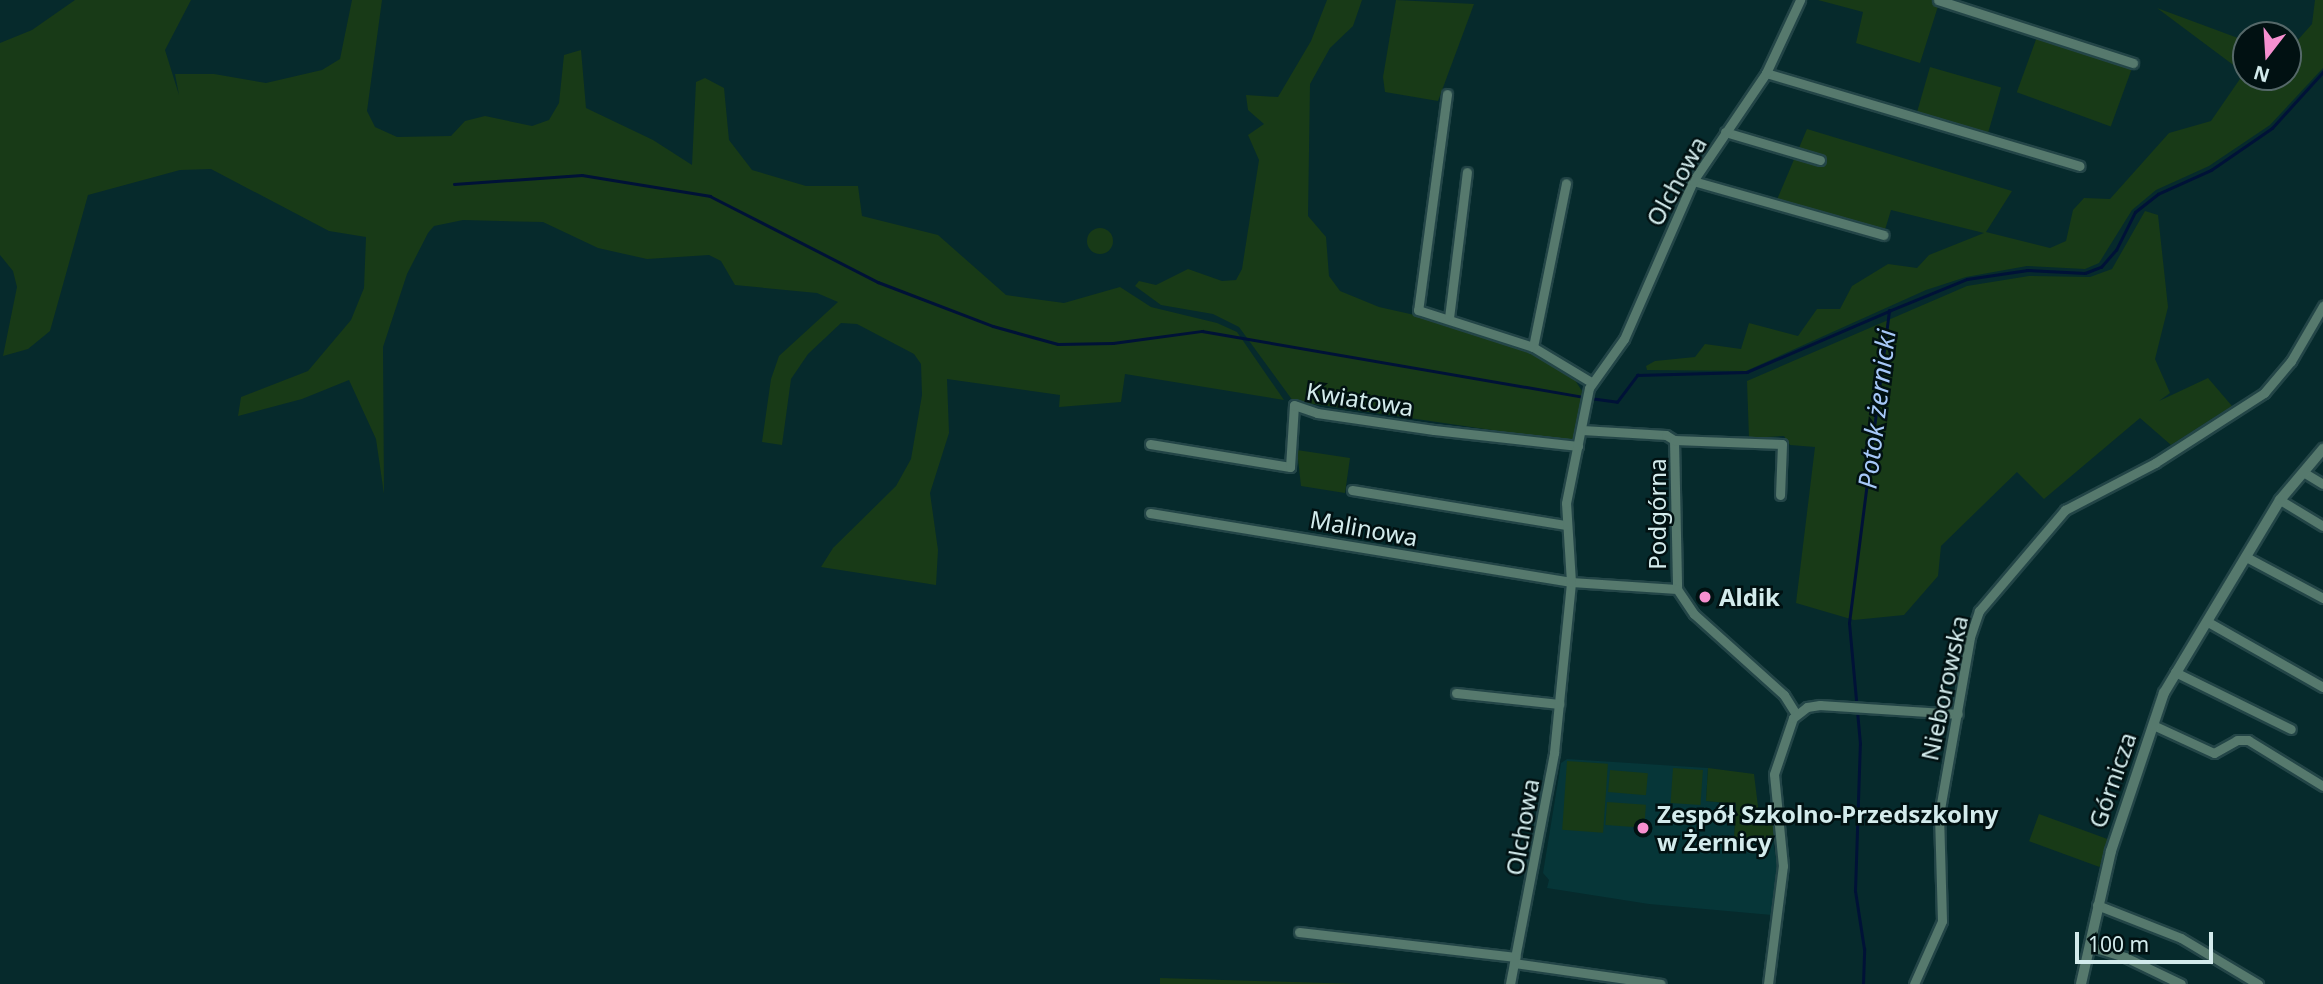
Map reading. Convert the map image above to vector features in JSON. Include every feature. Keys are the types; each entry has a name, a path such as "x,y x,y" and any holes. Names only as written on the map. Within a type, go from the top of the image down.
{"street":[{"name":"Olchowa","path":"1510,984 1546,810 1571,582 1566,525 1567,494 1591,382 1623,339 1692,181 1766,73 1800,0"},
{"path":"1938,0 2133,63"},
{"path":"1766,73 2079,166"},
{"path":"1447,94 1418,310 1448,317 1533,347 1591,382"},
{"path":"1725,132 1820,160"},
{"path":"1448,317 1467,172"},
{"path":"1692,181 1884,235"},
{"path":"1533,347 1566,183"},
{"name":"Nieborowska","path":"1914,984 1944,914 1938,815 1979,611 2048,526 2082,499 2155,463 2264,393 2291,361 2323,306"},
{"name":"Kwiatowa","path":"1150,444 1290,467 1294,405 1395,424 1578,446"},
{"name":"Podgórna","path":"1582,430 1666,435 1674,440 1782,444 1780,495"},
{"name":"Podgórna","path":"1674,440 1677,589 1694,614 1775,687 1797,714"},
{"name":"Górnicza","path":"2081,984 2097,905 2153,725 2175,671 2248,558 2280,500 2323,449"},
{"path":"2303,472 2323,484"},
{"path":"1352,490 1566,525"},
{"path":"2280,500 2323,526"},
{"name":"Malinowa","path":"1150,513 1571,582"},
{"path":"2248,558 2323,598"},
{"name":"Podgórna","path":"1571,582 1677,589"},
{"path":"2208,622 2323,687"},
{"path":"2175,671 2291,729"},
{"path":"1456,693 1559,704"},
{"path":"1768,984 1783,860 1775,768 1797,714 1812,706 1958,714"},
{"path":"2153,725 2214,753 2245,739 2323,786"},
{"path":"2097,905 2182,937 2258,984"},
{"path":"1299,932 1515,960 1661,984"},
{"path":"2089,946 2125,957 2181,984"}],"shaded area":[{"name":"Zespół Szkolno-Przedszkolny w Żernicy","path":"1567,759 1708,768 1706,801 1736,804 1734,838 1773,840 1778,871 1772,915 1649,904 1547,888 1549,880 1543,873 1561,763"}],"green space":[{"path":"75,0 191,0 165,50 179,95 175,74 214,74 266,83 322,70 340,59 352,0 382,0 367,111 375,127 397,137 451,136 465,121 485,116 532,126 549,120 559,103 564,55 581,50 586,108 653,140 692,165 696,82 705,78 724,88 729,140 752,170 806,186 858,186 862,216 938,235 1006,295 1064,303 1120,287 1151,307 1217,323 1237,332 1284,400 1125,374 1121,402 1059,407 1060,395 947,379 949,433 930,493 938,550 936,585 821,567 833,548 896,486 911,459 922,395 921,364 914,354 857,324 841,323 808,354 791,379 782,445 762,442 771,379 779,356 838,302 817,293 735,285 721,261 709,255 647,259 598,248 543,222 463,220 434,226 428,233 407,274 383,347 384,494 376,439 349,380 302,399 238,416 241,397 308,371 351,320 364,288 366,237 329,231 211,169 180,170 88,195 50,331 28,349 3,356 17,287 13,271 0,255 0,43 32,30"},
{"path":"1327,0 1362,0 1353,26 1330,48 1310,84 1308,216 1326,237 1329,276 1340,291 1379,307 1459,325 1526,351 1573,377 1582,391 1574,442 1293,401 1239,327 1213,314 1161,305 1135,286 1139,281 1156,285 1188,269 1222,281 1236,280 1242,269 1259,160 1248,135 1264,124 1248,110 1246,95 1278,97 1311,41"},
{"path":"1396,0 1474,4 1438,101 1385,92 1383,77"},
{"path":"1818,0 1940,0 1920,63 1856,43 1863,12"},
{"path":"2315,0 2323,0 2323,68 2302,91 2302,35 2312,24"},
{"path":"2157,8 2232,36 2232,64"},
{"path":"2038,34 2132,68 2111,126 2017,92"},
{"path":"1930,67 2001,87 1988,134 1916,114"},
{"path":"2232,90 2302,91 2270,125 2209,166 2156,190 2132,210 2099,263 2085,269 2027,266 1966,277 1926,290 1746,371 1647,370 1646,366 1655,361 1695,357 1705,344 1741,349 1749,323 1798,336 1817,309 1840,309 1852,286 1888,264 1917,268 1929,255 1984,233 1891,210 1884,233 1776,202 1807,129 2012,191 1986,232 2050,248 2066,241 2073,210 2084,198 2110,199 2169,133 2211,121"},
{"path":"2145,211 2158,215 2168,307 2155,359 2170,393 2159,401 2208,378 2232,406 2171,445 2140,418 2044,499 2017,472 1941,546 1938,576 1904,615 1854,620 1796,603 1815,447 1790,445 1784,436 1749,438 1747,381 1967,286 2029,276 2090,277 2112,269"},
{"path":"1100,228 1109,232 1113,241 1109,250 1100,254 1091,250 1087,241 1091,232"},
{"path":"1297,450 1350,458 1345,493 1301,486"},
{"path":"1567,761 1608,764 1603,833 1562,830"},
{"path":"1673,768 1703,770 1700,805 1671,803"},
{"path":"1708,768 1754,774 1760,823 1774,822 1775,839 1734,838 1736,804 1706,801"},
{"path":"1610,770 1648,773 1646,795 1608,792"},
{"path":"1607,802 1646,805 1644,828 1605,825"},
{"path":"2039,814 2109,840 2100,867 2029,841"},
{"path":"1160,978 1358,984 1160,984"}],"waterway":[{"name":"Potok żernicki","path":"1863,984 1864,949 1855,891 1860,744 1849,623 1889,311 1967,279 2027,270 2085,273 2101,267 2116,250 2135,212 2158,194 2211,170 2272,128 2323,72"},
{"path":"454,184 582,175 710,196 878,282 993,326 1058,344 1113,343 1202,331 1584,397"},
{"path":"1590,398 1617,402 1637,375 1747,372 1889,311"}],"place":[{"name":"Aldik","path":"1705,597"},
{"name":"Zespół Szkolno-Przedszkolny w Żernicy","path":"1643,828"}]}
